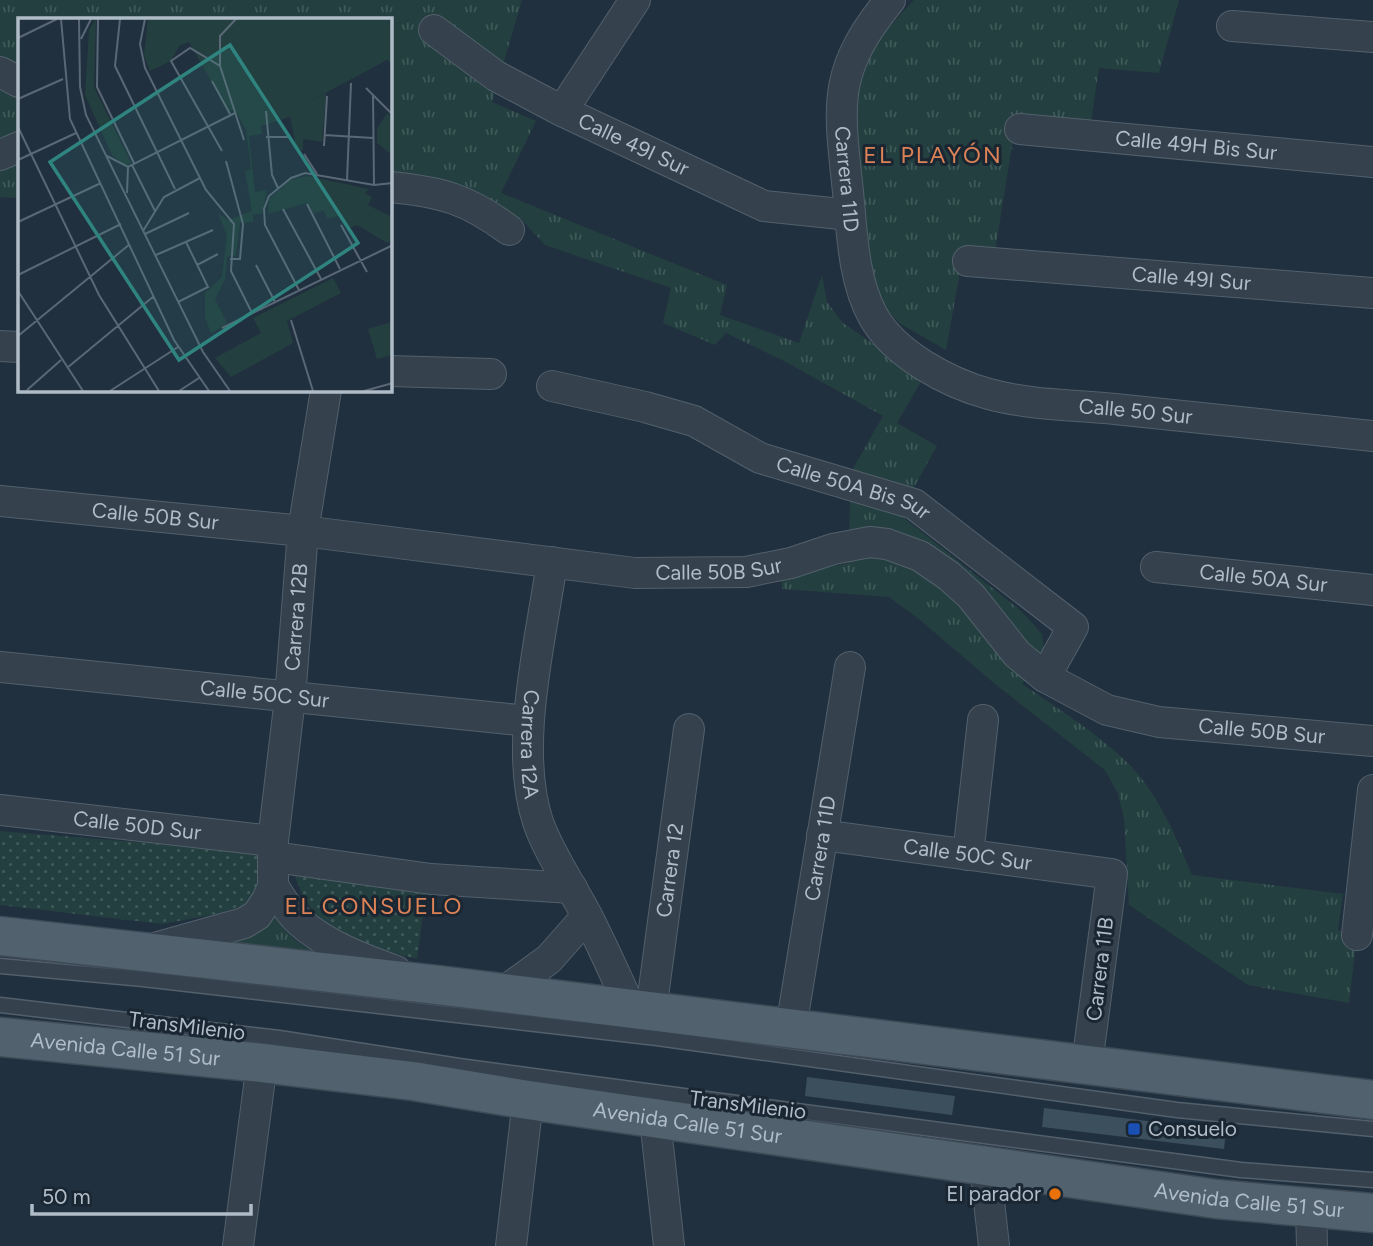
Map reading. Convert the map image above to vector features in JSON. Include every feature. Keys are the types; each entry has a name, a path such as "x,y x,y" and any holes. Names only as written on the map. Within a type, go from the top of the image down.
{"main road":[{"path":"0,936 438,985 1373,1101"},
{"name":"Avenida Calle 51 Sur","path":"0,1037 413,1081 655,1119 1216,1199 1311,1227 1373,1213"}],"street":[{"path":"562,111 635,0"},
{"name":"Carrera 11D","path":"890,0 861,37 848,66 841,94 840,119 850,215 861,285 874,317 909,355"},
{"path":"1232,26 1373,37"},
{"name":"Calle 49I Sur","path":"434,30 496,76 562,111 764,206 850,215"},
{"path":"0,72 18,81"},
{"name":"Calle 49H Bis Sur","path":"1020,129 1373,162"},
{"path":"0,155 18,147"},
{"path":"392,187 449,195 485,213 509,230"},
{"name":"Calle 49I Sur","path":"968,261 1373,293"},
{"path":"0,346 18,347"},
{"name":"Calle 50 Sur","path":"909,355 928,369 989,394 1373,436"},
{"path":"392,371 491,374"},
{"name":"Calle 50A Bis Sur","path":"552,386 694,421 760,458 914,504 1073,627 1045,677"},
{"name":"Carrera 12B","path":"139,952 244,923 257,915 267,900 290,698 303,531 326,392"},
{"name":"Calle 50B Sur","path":"0,501 303,531 635,573 746,572 870,542 887,544 920,556 949,576 971,596 1017,654 1045,677 1107,710 1159,722 1373,741"},
{"name":"Carrera 12A","path":"552,562 528,721 530,774 538,823 641,1010"},
{"name":"Calle 50A Sur","path":"1156,568 1373,590"},
{"name":"Calle 50C Sur","path":"0,667 528,721"},
{"name":"Carrera 11D","path":"791,1028 850,667"},
{"path":"968,855 984,720"},
{"name":"Carrera 12","path":"641,1010 689,730"},
{"path":"1357,935 1373,790"},
{"name":"Calle 50D Sur","path":"0,810 273,861 431,879 572,888"},
{"name":"Calle 50C Sur","path":"822,835 1112,874"},
{"path":"273,861 299,921 317,935 369,961 438,985"},
{"name":"Carrera 11B","path":"1087,1064 1112,874"},
{"path":"502,993 549,959 587,916"},
{"path":"238,1246 262,1063"},
{"path":"511,1246 528,1100"},
{"path":"655,1119 669,1246"},
{"path":"985,1166 994,1246"}],"lane":[{"name":"TransMilenio","path":"0,966 143,979 657,1038 1177,1110 1373,1129"},
{"name":"TransMilenio","path":"0,1005 266,1037 486,1070 1241,1170 1373,1180"}],"green space":[{"path":"0,0 522,0 492,102 536,121 501,193 727,285 720,315 799,343 822,275 827,302 843,323 923,378 897,423 937,446 899,514 1021,611 1042,634 1044,651 1022,684 1091,732 1140,776 1173,831 1192,875 1343,894 1338,930 1357,935 1349,1003 1248,985 1129,905 1124,819 1118,794 1105,770 889,597 782,589 782,577 848,563 851,472 883,416 786,362 726,333 715,345 663,323 671,288 545,245 521,219 491,202 392,183 392,18 18,18 18,198 0,197"},
{"path":"914,0 1179,0 1159,73 1099,68 1091,122 1016,121 995,251 964,250 946,350 899,323 873,293 851,134 856,85 880,37"},
{"path":"0,831 260,852 256,893 245,905 217,914 162,924 0,905"},
{"path":"294,874 427,885 417,959 375,947 332,927 308,904"},
{"path":"273,911 290,935 332,961 233,944 250,936"}],"building":[{"path":"807,1077 955,1096 952,1115 805,1096"},
{"name":"Consuelo","path":"1044,1108 1226,1131 1224,1149 1042,1127"}],"place":[{"name":"Consuelo","path":"1134,1129"},
{"name":"El parador","path":"1055,1194"}],"district":[{"name":"EL PLAYÓN","path":"933,155"},
{"name":"EL CONSUELO","path":"374,906"}]}
